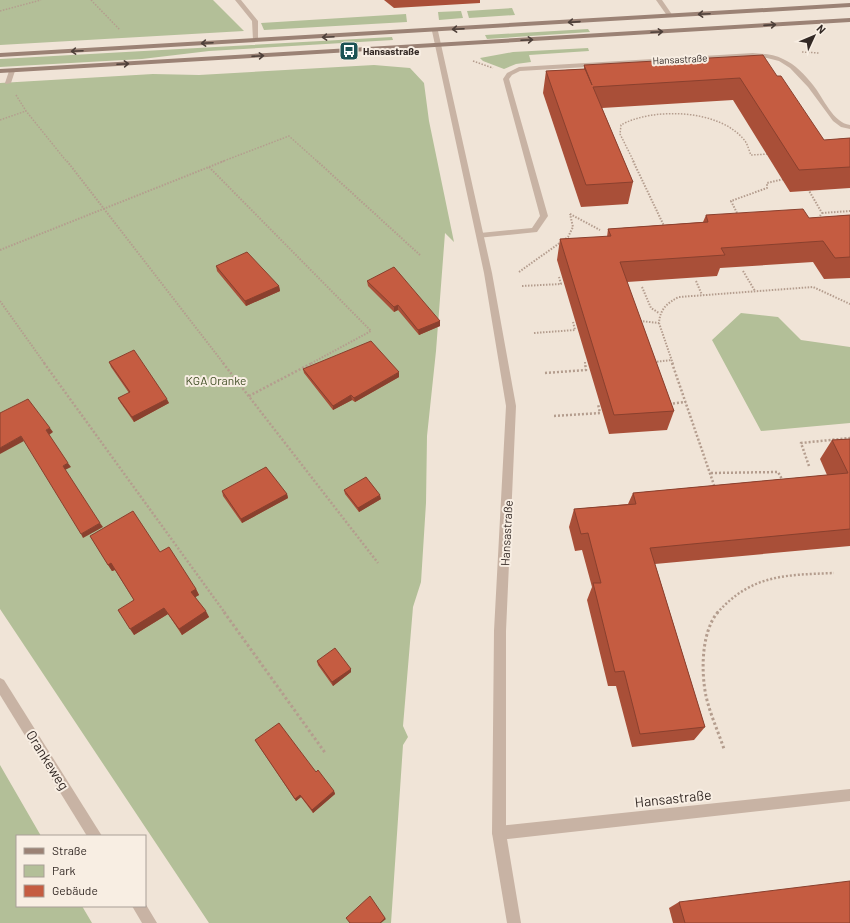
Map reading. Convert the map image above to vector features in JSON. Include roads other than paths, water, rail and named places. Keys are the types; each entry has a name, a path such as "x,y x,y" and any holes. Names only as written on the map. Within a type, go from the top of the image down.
{"main road":[{"path":"0,55 850,5"},
{"path":"0,71 440,46 850,20"}],"street":[{"path":"238,0 255,21 256,40"},
{"path":"659,0 670,16"},
{"name":"Hansastraße","path":"435,30 440,46 492,290 512,406 500,631 499,833 514,923"},
{"name":"Hansastraße","path":"480,236 534,230 544,216 506,79 509,74 519,69 759,55 770,56 790,64 835,120 843,126 850,127"},
{"path":"8,83 12,70"},
{"name":"Orankeweg","path":"0,684 94,835"},
{"name":"Hansastraße","path":"499,833 850,795"},
{"path":"140,907 150,923"}],"place":[{"name":"Hansastraße","path":"349,51"}],"park label":[{"name":"KGA Oranke","path":"216,380"}]}
